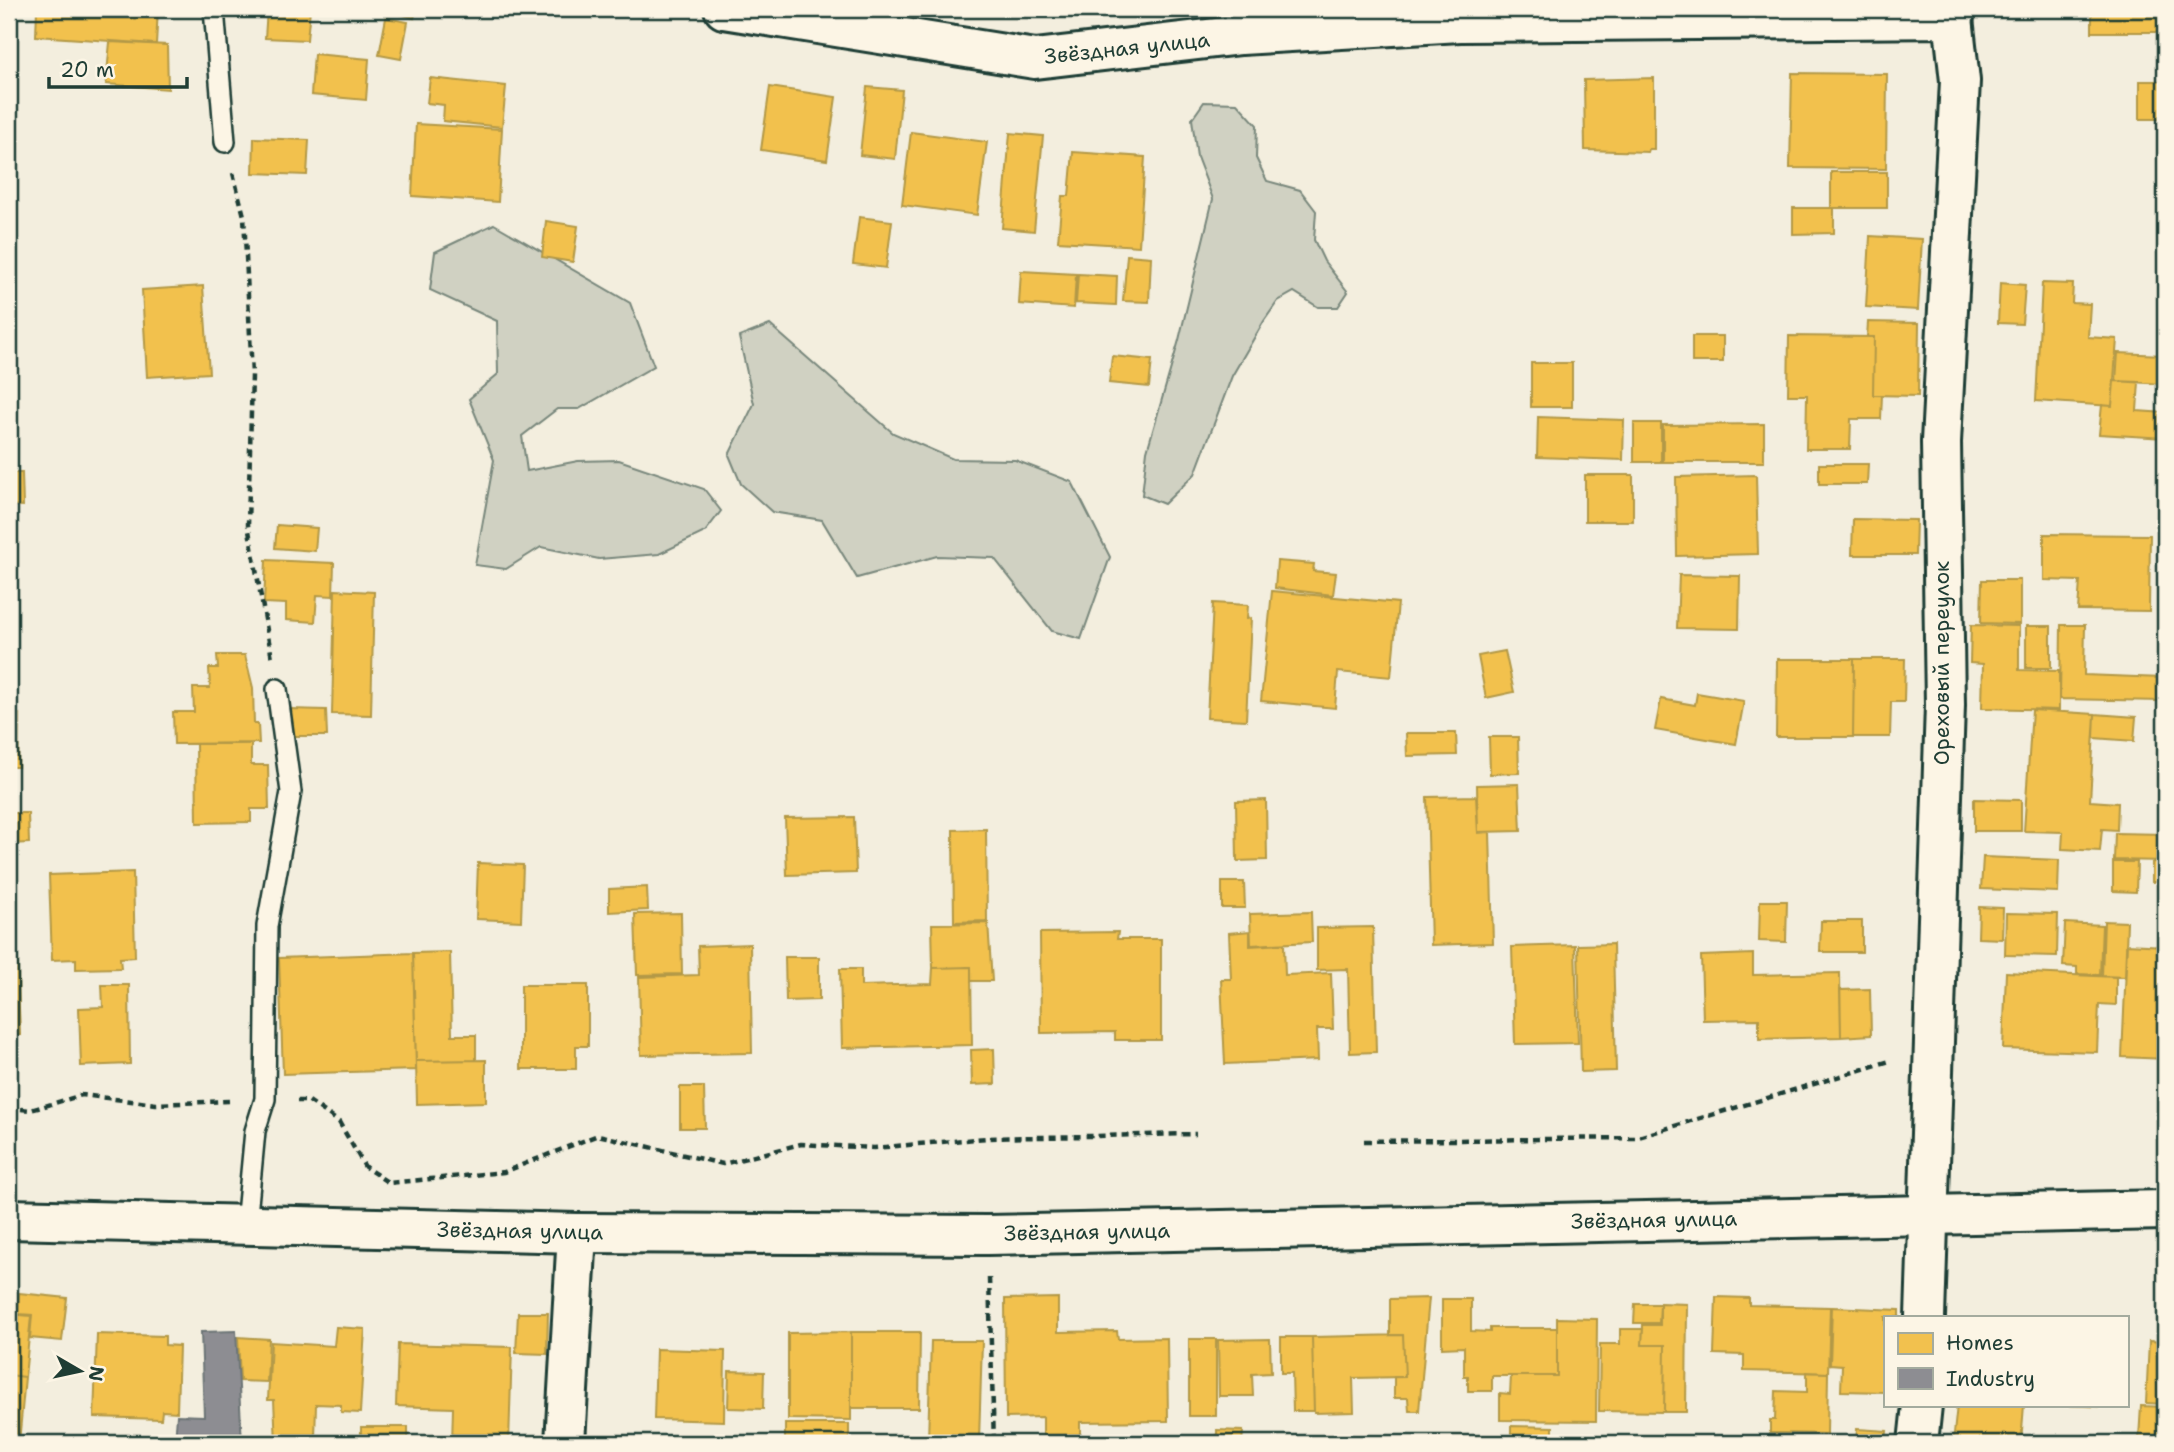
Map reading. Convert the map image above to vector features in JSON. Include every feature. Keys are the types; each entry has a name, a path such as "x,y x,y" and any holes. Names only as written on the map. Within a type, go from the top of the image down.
{"street":[{"name":"Звёздная улица","path":"723,9 1035,59 1241,35 1460,22 1953,14"},
{"name":"Ореховый переулок","path":"1925,1316 1945,705 1941,442 1960,81 1953,14"},
{"name":"Звёздная улица","path":"9,1219 578,1233 987,1235 2165,1210"},
{"path":"565,1443 578,1233"},
{"path":"1918,1443 1922,1406"}],"lane":[{"path":"214,9 225,142"},
{"path":"246,1225 255,1132 265,1099 267,926 291,792 277,689"}],"path":[{"path":"225,142 244,216 252,375 248,525 277,689"},
{"path":"1364,1141 1634,1138 1881,1062 1933,1060"},
{"path":"9,1108 32,1110 82,1096 156,1104 265,1099 309,1101 340,1122 365,1167 389,1183 503,1172 598,1136 723,1164 802,1144 874,1147 987,1138 1196,1134"},
{"path":"987,1235 994,1443"}],"shaded area":[{"path":"1204,102 1237,103 1257,125 1256,158 1267,181 1300,190 1316,211 1314,240 1324,261 1348,292 1338,307 1318,307 1294,292 1278,301 1232,376 1195,474 1164,504 1142,495 1147,451 1179,340 1213,199 1197,157 1192,119"},
{"path":"494,224 630,303 654,366 579,409 557,409 522,436 527,471 578,461 619,460 704,489 721,511 705,532 659,554 599,559 541,547 506,569 475,565 494,460 469,399 498,374 497,321 430,290 435,252"},
{"path":"770,325 893,433 953,459 1015,460 1072,482 1110,557 1081,639 1052,631 994,558 937,556 857,578 822,520 772,512 741,484 729,455 754,404 739,337"}],"building: Homes":[{"path":"37,9 158,9 156,44 36,36"},
{"path":"267,9 310,9 307,40 265,38"},
{"path":"382,9 417,9 414,18"},
{"path":"2092,9 2165,9 2165,32 2092,32"},
{"path":"386,18 408,22 401,59 379,55"},
{"path":"110,42 167,45 168,89 106,84"},
{"path":"9,44 15,44 13,84 9,84"},
{"path":"314,54 369,59 366,100 311,95"},
{"path":"1792,73 1887,74 1886,169 1790,168"},
{"path":"430,78 506,86 502,127 443,121 444,105 427,103"},
{"path":"1654,78 1654,149 1649,149 1648,152 1585,150 1584,80"},
{"path":"2140,81 2165,81 2165,119 2140,119"},
{"path":"770,87 836,97 827,160 761,150"},
{"path":"867,87 902,90 895,159 860,155"},
{"path":"416,124 502,129 498,202 412,196"},
{"path":"911,132 987,142 977,215 902,205"},
{"path":"1010,133 1043,136 1034,231 1002,228"},
{"path":"254,138 309,140 307,175 253,173"},
{"path":"1073,152 1145,157 1139,246 1058,241 1062,196 1069,196"},
{"path":"1831,172 1887,172 1887,208 1831,208"},
{"path":"1793,208 1834,208 1834,233 1793,234"},
{"path":"859,217 892,221 886,268 853,264"},
{"path":"546,221 578,226 573,262 542,257"},
{"path":"1870,236 1922,239 1918,310 1866,307"},
{"path":"1127,255 1151,257 1149,302 1123,301"},
{"path":"1021,271 1076,274 1074,308 1019,304"},
{"path":"1078,274 1117,276 1116,305 1076,303"},
{"path":"2000,283 2025,285 2022,324 1998,323"},
{"path":"2042,283 2073,284 2072,303 2090,304 2088,337 2117,339 2112,406 2036,401"},
{"path":"203,286 209,373 147,377 142,290"},
{"path":"1868,322 1919,323 1918,396 1873,395 1874,337 1867,337"},
{"path":"1692,336 1723,336 1723,362 1692,362"},
{"path":"1789,336 1874,337 1873,395 1882,395 1881,419 1851,419 1850,449 1806,449 1807,395 1788,395"},
{"path":"2118,353 2163,355 2162,384 2116,381"},
{"path":"1112,356 1152,360 1149,387 1109,383"},
{"path":"1531,363 1572,363 1572,407 1531,407"},
{"path":"2114,381 2139,382 2137,411 2165,413 2165,438 2099,434 2102,405 2112,406"},
{"path":"1538,417 1624,420 1623,460 1537,457"},
{"path":"1634,423 1661,423 1661,462 1634,462"},
{"path":"1764,424 1764,462 1663,462 1663,425"},
{"path":"1819,464 1868,464 1867,484 1819,484"},
{"path":"9,473 22,473 23,506 9,505"},
{"path":"1585,475 1633,475 1633,521 1585,521"},
{"path":"1756,475 1758,554 1677,556 1676,477"},
{"path":"2158,510 2165,510 2165,530 2158,530"},
{"path":"1853,519 1916,520 1915,555 1852,555"},
{"path":"277,525 317,528 315,551 275,548"},
{"path":"2044,534 2150,535 2149,611 2078,610 2080,581 2044,580"},
{"path":"266,560 334,563 333,596 317,595 315,622 286,620 286,604 264,603"},
{"path":"1277,561 1314,564 1313,571 1336,573 1333,595 1275,588"},
{"path":"1679,575 1740,576 1739,629 1677,628"},
{"path":"1982,580 2020,580 2020,624 1981,623"},
{"path":"335,590 374,592 371,715 332,714"},
{"path":"1272,591 1398,603 1391,677 1338,672 1335,708 1261,701"},
{"path":"1213,603 1248,605 1247,619 1251,618 1246,720 1207,718"},
{"path":"1971,625 2019,626 2019,670 2059,671 2059,710 1982,708 1983,664 1970,663"},
{"path":"2061,625 2085,625 2084,675 2163,678 2162,701 2060,699"},
{"path":"2026,626 2051,626 2051,668 2026,668"},
{"path":"1505,651 1514,692 1486,698 1478,656"},
{"path":"217,655 245,655 253,688 254,724 258,724 259,743 174,744 173,712 194,712 193,688 210,688 209,668 218,668"},
{"path":"1777,659 1854,659 1853,737 1776,737"},
{"path":"1854,659 1905,659 1904,702 1891,702 1890,737 1853,737"},
{"path":"1697,693 1744,701 1736,744 1655,730 1661,699 1695,705"},
{"path":"289,709 326,710 327,736 288,736"},
{"path":"2032,710 2095,714 2090,801 2118,803 2117,830 2102,829 2100,851 2062,849 2063,832 2024,831"},
{"path":"9,714 19,714 18,767 9,767"},
{"path":"2095,714 2136,717 2134,741 2094,738"},
{"path":"1406,733 1456,733 1457,755 1407,756"},
{"path":"1489,737 1518,737 1519,773 1490,774"},
{"path":"196,744 251,744 251,765 268,765 269,809 251,809 251,822 197,823"},
{"path":"1519,784 1521,831 1478,832 1477,785"},
{"path":"1476,796 1478,833 1490,832 1493,943 1431,945 1427,797"},
{"path":"1974,799 2021,800 2021,831 1974,831"},
{"path":"1266,800 1267,860 1237,861 1236,801"},
{"path":"9,813 28,813 29,843 9,844"},
{"path":"854,817 856,873 787,875 785,818"},
{"path":"986,829 987,921 954,922 953,830"},
{"path":"2115,833 2165,834 2165,861 2114,860"},
{"path":"13,847 20,1035 9,1035 9,848"},
{"path":"1983,857 2059,860 2058,892 1981,889"},
{"path":"2113,862 2137,862 2136,892 2113,891"},
{"path":"2152,862 2165,863 2165,882 2152,882"},
{"path":"478,863 523,865 521,921 476,919"},
{"path":"133,872 135,957 120,958 121,968 76,969 76,959 52,960 49,875"},
{"path":"1222,882 1244,882 1245,908 1222,908"},
{"path":"647,887 648,910 609,912 609,889"},
{"path":"1760,901 1787,901 1786,942 1759,941"},
{"path":"1979,907 2003,908 2002,939 1978,938"},
{"path":"1311,912 1312,942 1251,945 1250,914"},
{"path":"681,913 682,974 637,975 635,914"},
{"path":"2006,913 2058,914 2057,956 2005,955"},
{"path":"1821,921 1862,921 1862,952 1820,952"},
{"path":"2104,921 2127,922 2125,977 2102,976"},
{"path":"988,923 992,981 971,981 971,967 933,968 932,924"},
{"path":"2065,923 2102,925 2100,975 2077,974 2077,967 2063,966"},
{"path":"1373,927 1376,1052 1350,1053 1348,969 1317,970 1317,928"},
{"path":"1250,931 1250,946 1284,944 1285,975 1331,973 1333,1029 1317,1029 1318,1060 1225,1064 1221,979 1231,979 1229,933"},
{"path":"1118,932 1117,939 1161,939 1161,1040 1115,1040 1115,1032 1041,1033 1040,933"},
{"path":"750,944 752,1053 641,1055 639,977 699,975 698,946"},
{"path":"1613,944 1616,1071 1581,1072 1578,945"},
{"path":"2127,944 2165,946 2165,1059 2122,1057"},
{"path":"1575,945 1578,1043 1515,1044 1512,947"},
{"path":"450,952 452,1035 476,1035 476,1060 416,1061 413,953"},
{"path":"413,953 416,1070 283,1074 279,958"},
{"path":"1753,954 1753,975 1840,973 1841,1037 1759,1039 1759,1019 1703,1020 1701,956"},
{"path":"785,957 819,957 819,1000 786,1001"},
{"path":"971,967 972,1045 842,1048 840,969 861,969 861,986 932,984 933,968"},
{"path":"2006,972 2116,977 2116,1005 2099,1004 2097,1052 2003,1049"},
{"path":"102,985 129,985 130,1064 81,1066 79,1008 103,1007"},
{"path":"521,985 588,985 588,1046 576,1046 576,1069 521,1069"},
{"path":"1870,989 1871,1035 1841,1037 1840,990"},
{"path":"994,1049 995,1084 972,1085 971,1050"},
{"path":"486,1060 486,1102 417,1104 416,1061"},
{"path":"680,1087 704,1087 705,1128 680,1128"},
{"path":"19,1293 67,1298 62,1341 30,1338 32,1315 18,1314"},
{"path":"1716,1297 1749,1298 1749,1305 1830,1307 1828,1373 1744,1371 1744,1355 1714,1354"},
{"path":"1058,1298 1058,1332 1117,1331 1118,1339 1167,1338 1168,1421 1080,1422 1080,1435 1043,1436 1043,1417 1006,1418 1005,1299"},
{"path":"1429,1298 1419,1411 1409,1411 1408,1398 1394,1398 1394,1377 1405,1377 1403,1335 1390,1335 1390,1299"},
{"path":"1442,1299 1471,1299 1471,1331 1490,1332 1490,1328 1557,1328 1557,1376 1492,1376 1492,1391 1468,1391 1468,1376 1464,1376 1464,1347 1442,1348"},
{"path":"1660,1303 1687,1304 1686,1412 1664,1412 1665,1345 1642,1345 1643,1325 1660,1325"},
{"path":"1635,1304 1660,1304 1659,1323 1634,1323"},
{"path":"1832,1307 1899,1310 1899,1316 1884,1316 1884,1392 1841,1391 1842,1365 1830,1364"},
{"path":"518,1313 548,1313 547,1354 516,1353"},
{"path":"9,1314 31,1316 25,1377 9,1375"},
{"path":"1557,1318 1597,1319 1596,1421 1500,1420 1500,1393 1510,1394 1511,1376 1557,1376"},
{"path":"336,1327 365,1329 360,1413 341,1412 341,1405 316,1404 315,1439 332,1440 331,1443 276,1443 274,1400 268,1400 271,1342 334,1346"},
{"path":"1620,1329 1643,1329 1642,1345 1665,1345 1664,1412 1599,1411 1600,1344 1620,1344"},
{"path":"851,1332 920,1332 919,1408 851,1408"},
{"path":"851,1332 851,1420 788,1419 788,1333"},
{"path":"97,1334 165,1336 165,1345 179,1346 177,1412 162,1411 161,1419 94,1417"},
{"path":"1403,1335 1405,1377 1353,1378 1354,1412 1314,1413 1312,1337"},
{"path":"238,1337 269,1339 267,1382 240,1381"},
{"path":"1281,1337 1312,1337 1314,1411 1293,1411 1292,1373 1281,1373"},
{"path":"1189,1339 1216,1339 1216,1416 1189,1416"},
{"path":"1270,1339 1271,1373 1252,1374 1253,1396 1219,1396 1218,1340"},
{"path":"931,1341 982,1341 979,1441 928,1440"},
{"path":"2149,1341 2165,1342 2165,1404 2146,1403"},
{"path":"398,1344 512,1347 509,1443 452,1443 453,1408 396,1406"},
{"path":"656,1349 725,1351 724,1421 654,1419"},
{"path":"729,1371 764,1372 763,1409 728,1408"},
{"path":"1807,1372 1828,1373 1827,1434 1770,1433 1770,1420 1775,1420 1776,1391 1807,1392"},
{"path":"9,1375 25,1377 19,1443 9,1443"},
{"path":"1957,1406 2024,1406 2021,1443 1953,1443"},
{"path":"2141,1406 2165,1407 2165,1440 2139,1438"},
{"path":"785,1424 849,1424 849,1443 785,1443"},
{"path":"1511,1426 1553,1427 1553,1443 1511,1443"},
{"path":"361,1427 408,1427 408,1443 361,1443"},
{"path":"1857,1429 1887,1431 1886,1441 1856,1443"},
{"path":"1217,1430 1243,1431 1242,1443 1217,1443"}],"building: Industry":[{"path":"236,1331 242,1443 175,1443 177,1415 204,1416 201,1332"}]}
